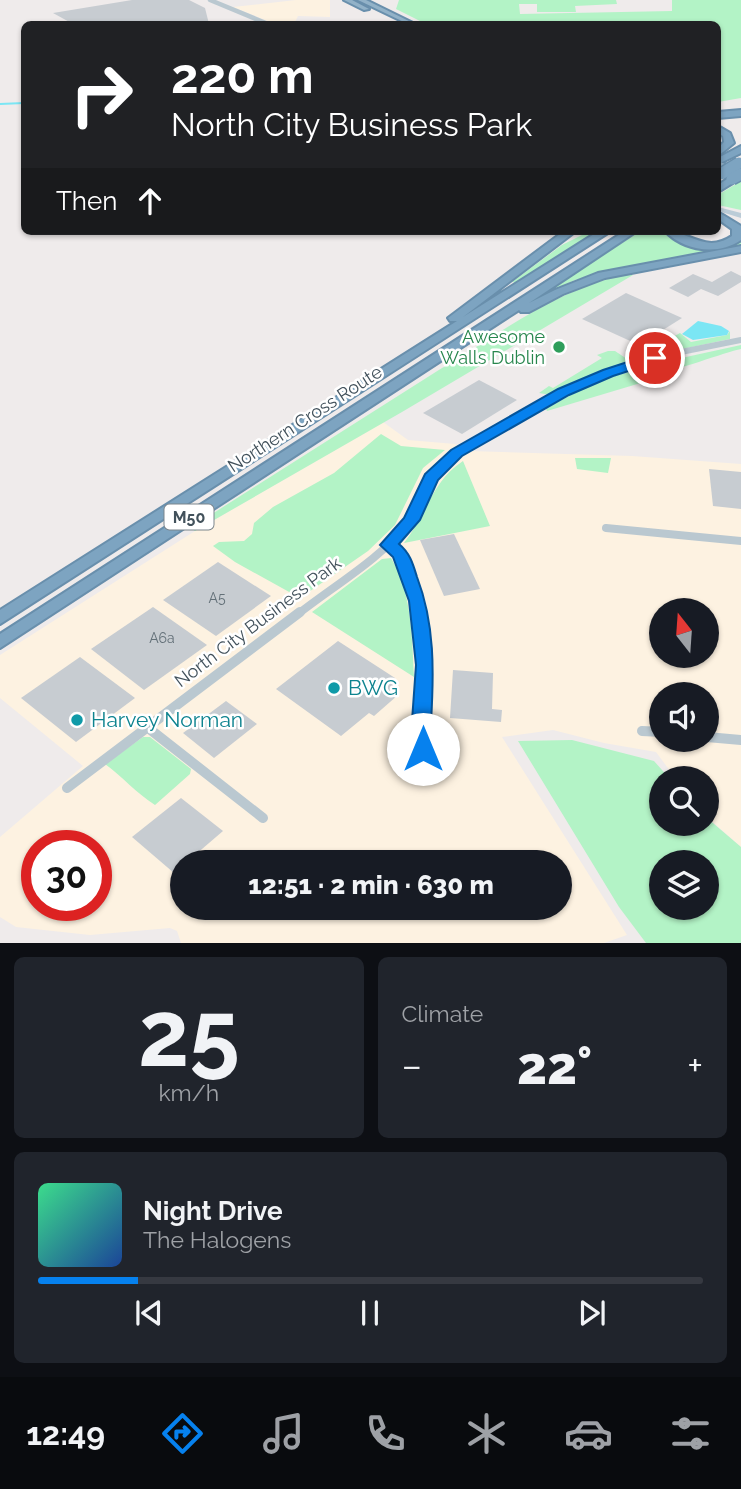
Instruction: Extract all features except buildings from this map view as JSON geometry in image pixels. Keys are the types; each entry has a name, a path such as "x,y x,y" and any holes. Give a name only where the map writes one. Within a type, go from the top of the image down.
{"highway":[{"path":"347,0 392,21"},
{"path":"361,0 406,21"},
{"path":"721,113 741,111"},
{"path":"721,131 727,135 729,143 721,161"},
{"path":"721,164 741,149"},
{"path":"721,166 738,171"},
{"path":"721,186 738,171"},
{"path":"675,235 695,244 716,246 733,241 738,237 737,228 721,217"},
{"path":"383,372 566,235"},
{"path":"536,258 576,235"},
{"name":"Northern Cross Route","path":"383,372 600,235"},
{"name":"Northern Cross Route","path":"0,642 626,235"},
{"path":"379,394 559,292 618,271 741,249"},
{"path":"618,271 741,257"},
{"name":"M50","path":"0,618 383,372"}],"main road":[{"path":"721,210 741,215"}],"street":[{"path":"211,0 261,21"},
{"name":"North City Business Park","path":"67,788 389,545 412,520 431,478 453,456 555,397 608,373 655,358 741,340"},
{"path":"606,528 741,541"},
{"path":"389,545 400,554 418,601 425,665 421,735 423,749"},
{"path":"147,727 263,817"},
{"path":"642,731 649,731"},
{"path":"719,738 741,740"}],"shaded area":[{"path":"296,0 330,0 330,17 298,16 296,21 268,21 233,7"},
{"path":"383,422 408,440 455,444 468,451 632,456 741,464 741,847 719,828 719,766 666,766 656,752 719,752 719,682 649,682 649,751 553,730 502,737 627,935 604,943 181,943 177,931 170,928 90,935 16,927 0,917 0,837 83,766 0,698 0,655 195,531"}],"green space":[{"path":"399,0 616,0 617,4 575,6 576,12 537,12 537,4 519,4 520,14 672,11 672,0 741,0 741,98 721,101 721,21 420,21 396,9"},
{"path":"741,181 741,210 721,206 721,193"},
{"path":"582,235 592,235 516,283 512,282 562,245"},
{"path":"635,235 667,235 679,243 700,249 721,248 741,241 741,245 614,269 575,280 531,300"},
{"path":"628,274 633,275 402,412 195,531 190,528 442,368 477,350 476,347 530,313 587,286"},
{"path":"730,331 730,339 644,357 627,350 646,352 680,333 691,342 727,335"},
{"path":"741,345 741,349 664,372 659,372 654,364"},
{"path":"615,351 630,361 551,395 539,393 549,386 553,388 602,358 597,355"},
{"path":"634,371 641,372 648,378 644,382 547,411 546,409 588,386"},
{"path":"381,434 401,446 445,450 423,468 395,525 368,551 300,598 235,562 213,546 219,542 244,541 252,534 254,523 273,507 334,473"},
{"path":"575,458 611,458 608,473 577,469"},
{"path":"463,461 490,526 404,543 444,478"},
{"path":"391,558 407,600 414,677 312,612 382,559"},
{"path":"143,737 150,737 191,769 190,774 155,805 105,764"},
{"path":"572,740 654,761 658,766 649,766 649,836 719,836 719,828 741,847 741,943 646,943 619,907 518,741"}],"water":[{"path":"698,321 721,326 729,331 727,335 693,340 682,334"}],"waterway":[{"path":"0,104 21,103"}],"place":[{"name":"Awesome Walls Dublin","path":"559,347"},
{"name":"BWG","path":"334,688"},
{"name":"Harvey Norman","path":"77,720"}],"route":[{"path":"423,749 421,735 425,665 418,601 400,554 389,545 412,520 431,478 456,453 564,392 608,373 655,358"}]}
